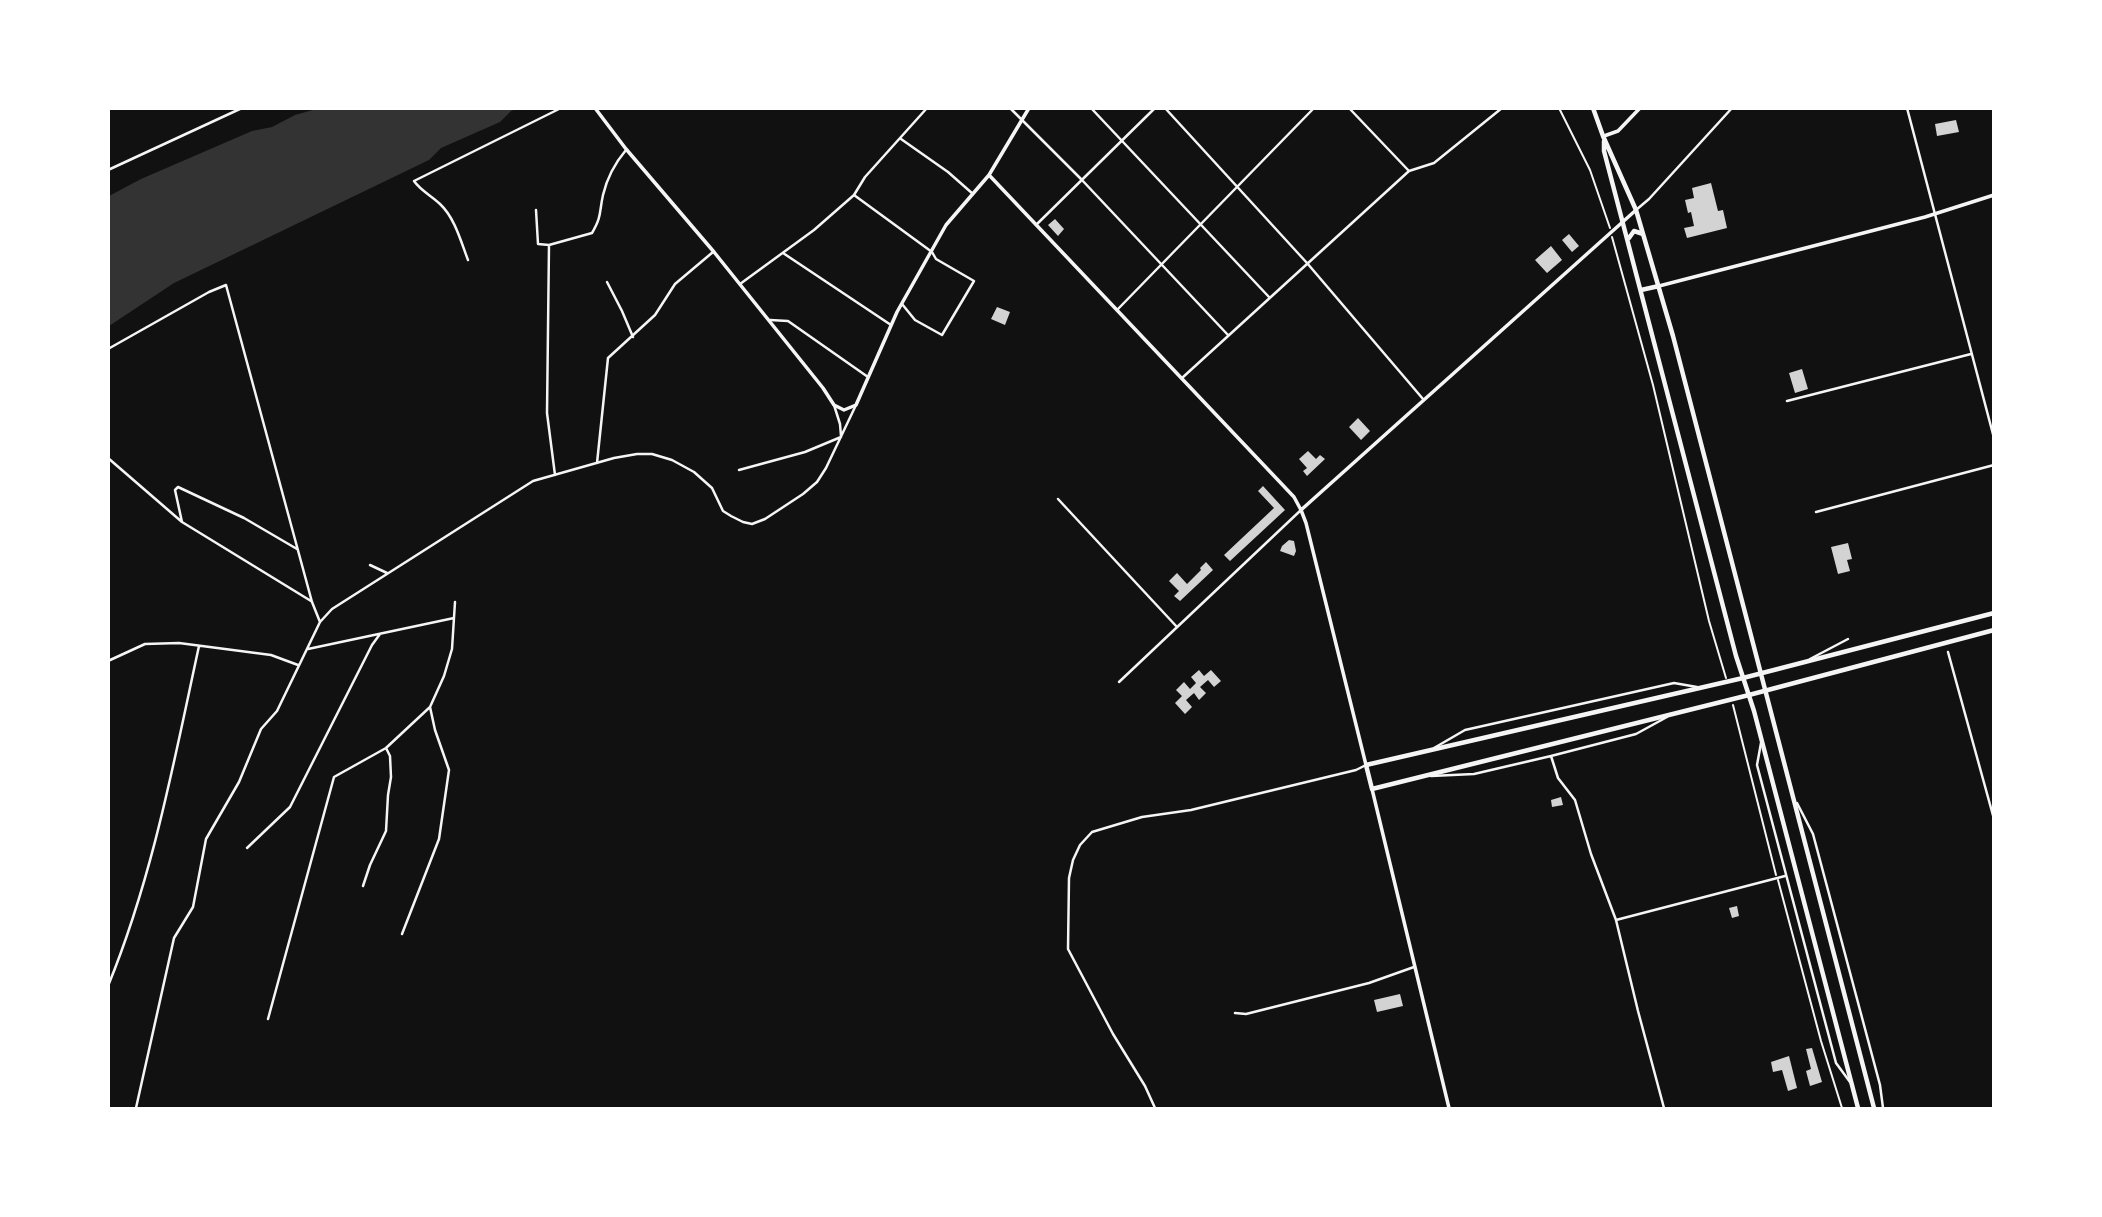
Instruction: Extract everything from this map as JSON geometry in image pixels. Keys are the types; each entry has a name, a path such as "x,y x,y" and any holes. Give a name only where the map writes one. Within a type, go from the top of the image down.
{"main road":[{"path":"1593,108 1636,211 1659,286 1874,1108"},
{"path":"1603,136 1604,151 1858,1108"},
{"path":"1629,241 1630,234 1634,231 1644,234"},
{"path":"1641,290 1659,286"},
{"path":"1993,613 1703,688 1366,765 1372,789 1672,715 1993,630"}],"street":[{"path":"108,170 242,108"},
{"path":"468,260 450,216 414,181 561,108"},
{"path":"595,108 823,388 834,405 841,424 841,437"},
{"path":"740,284 814,230 854,195 865,177 928,108"},
{"path":"1010,108 1228,335"},
{"path":"136,1108 174,938 194,907 206,839 239,782 261,729 277,710 320,622 332,609 533,481 597,463 637,454 652,454 672,460 694,472 712,488 723,511 752,524 803,495 817,482 826,468 891,324 946,225 989,175 1029,108"},
{"path":"1091,108 1269,297"},
{"path":"1035,225 1155,108"},
{"path":"1166,108 1307,263 1423,399"},
{"path":"1117,309 1314,108"},
{"path":"1349,108 1409,171"},
{"path":"1182,378 1409,171 1434,163 1502,108"},
{"path":"1603,136 1618,131 1640,108"},
{"path":"1119,682 1423,399 1612,234 1649,199 1732,108"},
{"path":"1908,108 1993,438"},
{"path":"901,139 948,172 973,194"},
{"path":"537,210 538,244 549,246 592,233 600,219 606,185 615,162 626,149"},
{"path":"989,175 1286,488 1301,510 1366,765 1356,770 1191,810 1142,817 1092,832 1080,845 1069,878 1068,948 1155,1108"},
{"path":"854,195 932,252 936,259 974,281 942,335 915,320 902,304"},
{"path":"1659,286 1935,213 1993,195"},
{"path":"549,246 547,413 555,475"},
{"path":"597,463 608,358 655,315 675,284 714,252"},
{"path":"782,253 891,324"},
{"path":"607,282 633,337"},
{"path":"108,349 226,285 312,602 320,622"},
{"path":"768,320 788,321 868,377"},
{"path":"1787,401 1971,354"},
{"path":"834,405 844,410 856,405"},
{"path":"739,470 805,452 841,437"},
{"path":"108,458 182,522 312,602"},
{"path":"1816,512 1993,465"},
{"path":"182,522 175,490 178,487 244,518 298,550"},
{"path":"1058,499 1177,627"},
{"path":"370,565 387,573"},
{"path":"268,1019 334,777 386,748 430,708 452,649 455,602"},
{"path":"308,649 454,618"},
{"path":"247,848 290,807 380,634"},
{"path":"1806,661 1848,639"},
{"path":"108,661 145,644 179,643 271,655 300,666"},
{"path":"108,986 137,909 160,827 199,646"},
{"path":"1948,652 1993,819"},
{"path":"1427,751 1465,730 1652,687 1674,683 1703,688"},
{"path":"402,934 439,839 449,770 430,708"},
{"path":"1424,776 1474,774 1551,756 1636,734 1672,715"},
{"path":"1762,740 1757,765 1786,876 1836,1063 1853,1086"},
{"path":"363,886 386,831 391,776 390,756 386,748"},
{"path":"1551,756 1558,778 1575,800 1591,854 1616,920 1637,1011 1664,1108"},
{"path":"1372,789 1449,1108"},
{"path":"1793,796 1813,834 1880,1084 1883,1108"},
{"path":"1616,920 1786,876"},
{"path":"1235,1013 1247,1014 1369,983 1414,967"}],"path":[{"path":"1559,108 1590,170 1612,234 1653,385 1709,621 1727,679"},
{"path":"1733,705 1777,879 1842,1108"}],"shaded area":[{"path":"320,108 517,109 500,122 441,148 429,160 174,283 109,326 109,196 141,179 252,131 272,127 295,115"}],"building":[{"path":"1956,120 1959,132 1937,136 1935,124"},
{"path":"1711,183 1718,211 1723,210 1727,228 1687,238 1684,228 1694,226 1685,200 1694,198 1692,188"},
{"path":"1055,219 1064,229 1058,236 1048,225"},
{"path":"1569,234 1579,246 1572,252 1562,240"},
{"path":"1551,246 1562,260 1547,273 1535,260"},
{"path":"997,307 1010,312 1005,325 991,319"},
{"path":"1802,369 1808,389 1795,393 1789,373"},
{"path":"1358,418 1370,431 1361,440 1349,427"},
{"path":"1308,451 1316,459 1320,455 1325,459 1307,476 1303,471 1307,468 1299,459"},
{"path":"1263,486 1285,510 1230,561 1224,555 1274,508 1258,491"},
{"path":"1289,540 1294,541 1294,556 1280,551"},
{"path":"1848,543 1852,559 1847,560 1850,571 1838,574 1831,547"},
{"path":"1206,562 1213,570 1180,601 1174,596 1179,591 1169,581 1177,573 1187,584"},
{"path":"1199,670 1204,676 1211,670 1221,681 1214,687 1208,680 1200,687 1206,693 1199,700 1194,693 1186,700 1192,707 1185,714 1175,703 1182,696 1176,690 1184,682 1190,689 1196,683 1191,677"},
{"path":"1561,797 1563,805 1552,807 1551,800"},
{"path":"1737,906 1739,916 1732,918 1729,908"},
{"path":"1400,994 1403,1006 1377,1012 1374,1000"},
{"path":"1812,1048 1822,1082 1810,1086 1806,1071 1811,1069 1806,1049"},
{"path":"1789,1056 1797,1088 1788,1091 1782,1070 1773,1072 1771,1062"}]}
